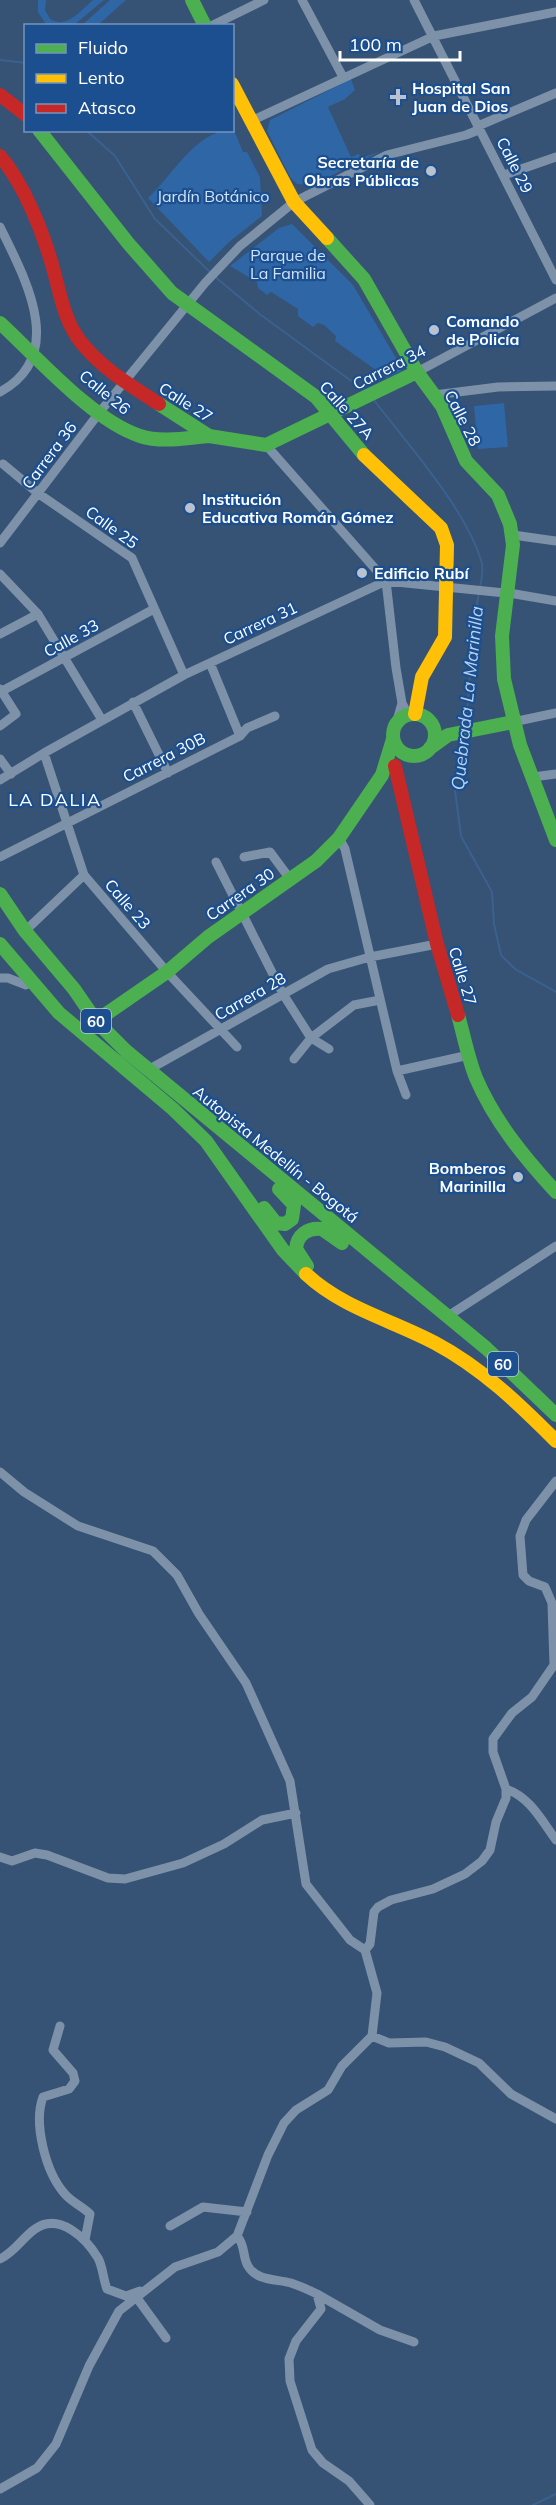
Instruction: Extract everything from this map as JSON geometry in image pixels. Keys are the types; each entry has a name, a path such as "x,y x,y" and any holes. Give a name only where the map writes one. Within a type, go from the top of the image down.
{"main road":[{"path":"192,0 204,24"},
{"name":"Calle 28","path":"234,88 294,202 364,279 417,372 442,406 466,461 498,495 513,535 500,592 502,662 513,722 556,840"},
{"path":"0,96 24,114"},
{"name":"Calle 27A","path":"41,132 162,283 188,306 302,386 332,415 368,460 441,528 447,545 445,637 422,677 408,711"},
{"name":"Calle 27","path":"0,156 16,175 32,212 52,265 65,314 75,333 106,370 209,436 266,445"},
{"name":"Calle 26","path":"0,323 99,413 139,436 153,438 209,436"},
{"name":"Carrera 34","path":"266,445 417,372"},
{"path":"430,748 434,741 432,726 428,720 408,711 396,724 392,743 401,752 416,756 430,748 450,734 513,722"},
{"path":"432,726 450,734"},
{"name":"Carrera 30","path":"96,1021 167,972 241,912 316,861 339,838 382,775 392,743"},
{"name":"Carrera 30","path":"382,775 416,756"},
{"name":"Calle 27","path":"396,766 437,944 476,1077 518,1151 556,1192"},
{"name":"Autopista Medellín - Bogotá","path":"0,894 25,931 74,989 96,1021 148,1070 218,1125 486,1347 556,1414"},
{"name":"Autopista Medellín - Bogotá","path":"1,948 33,986 69,1023 178,1114 213,1150 235,1177 294,1265 330,1294 450,1351 480,1372 556,1441"},
{"path":"213,1150 236,1170 276,1223 285,1224 292,1219 295,1211 292,1202 233,1148 218,1125"},
{"path":"396,1272 376,1265 322,1229 308,1230 297,1243 298,1256 316,1273 392,1313 401,1326"}],"street":[{"path":"215,24 264,0"},
{"path":"302,0 343,77"},
{"name":"Calle 29","path":"414,0 556,280"},
{"path":"251,121 434,36 556,12"},
{"name":"Carrera 36","path":"0,543 99,413 225,260 294,202 387,155 466,135 476,131 478,126 556,93"},
{"path":"504,175 556,157"},
{"path":"0,227 19,267 37,320 34,353 16,381 0,392"},
{"name":"Carrera 34","path":"417,372 556,298"},
{"path":"434,395 498,387 556,386"},
{"path":"266,445 386,581 408,711"},
{"name":"Calle 25","path":"3,464 39,494 132,558 184,675"},
{"path":"513,535 556,541"},
{"path":"0,574 38,614 67,658 102,720"},
{"path":"386,581 500,592 556,601"},
{"name":"Carrera 31","path":"0,780 133,702 184,675 386,581"},
{"name":"Calle 33","path":"1,690 67,658 154,609"},
{"path":"0,634 38,614"},
{"path":"210,663 240,736"},
{"path":"0,726 16,714 1,690"},
{"path":"133,702 168,773"},
{"path":"513,722 556,713"},
{"name":"Carrera 30B","path":"0,857 240,736 247,728 275,716"},
{"name":"Calle 27","path":"392,743 396,766"},
{"name":"Calle 23","path":"44,753 84,875 167,972 237,1047"},
{"path":"0,759 11,774"},
{"path":"532,777 556,774"},
{"path":"339,838 345,849 397,1071 406,1095"},
{"path":"244,857 270,852 290,879"},
{"path":"216,862 283,994 312,1038 329,1049"},
{"path":"25,931 84,875"},
{"name":"Carrera 28","path":"148,1070 328,969 370,957 437,944"},
{"path":"0,978 21,982 52,1013 69,1023"},
{"path":"294,1059 312,1038 354,1005 380,1000"},
{"path":"397,1071 469,1055"},
{"path":"448,1316 556,1246"},
{"path":"0,1472 24,1492 78,1526 153,1551 166,1562 246,1683 290,1781 306,1884 350,1940 365,1950 377,1993 372,2036 342,2066 327,2090 296,2110 284,2122 268,2155 237,2236 218,2252 175,2267 120,2311 89,2366 56,2444 37,2468 0,2489"},
{"path":"365,1950 370,1944 374,1912 378,1907 391,1900 449,1882 465,1874 487,1856 506,1798 506,1789 493,1752 493,1739 512,1713 532,1697 554,1665 555,1646 551,1637 552,1603 544,1587 529,1581 523,1575 520,1536 525,1520 556,1481"},
{"path":"506,1789 518,1793 529,1803 556,1840"},
{"path":"0,1857 12,1861 35,1853 47,1855 108,1878 125,1879 183,1863 224,1844 262,1820 296,1812"},
{"path":"60,2026 53,2050 73,2073 75,2081 69,2089 43,2097 40,2128 54,2178 64,2193 90,2214 85,2240"},
{"path":"372,2036 389,2043 426,2042 445,2047 479,2063 511,2094 556,2119"},
{"path":"170,2226 203,2207 247,2212"},
{"path":"0,2259 9,2254 34,2229 46,2223 57,2223 85,2240 99,2260 108,2289 126,2296 149,2288"},
{"path":"237,2236 243,2242 247,2266 251,2270 268,2280 289,2283 317,2294 380,2330 414,2342"},
{"path":"317,2294 321,2309 296,2341 288,2366 290,2381 312,2450 323,2463 349,2481 370,2505"},
{"path":"136,2298 166,2338"}],"green space":[{"path":"38,0 46,0 45,10 50,19 62,22 73,17 93,0 104,0 75,24 46,24 38,12"},
{"path":"110,0 126,0 99,24 83,24"},
{"path":"351,79 355,90 345,99 328,107 351,157 359,154 361,158 382,151 312,185 297,184 290,177 267,131 270,120"},
{"name":"Jardín Botánico","path":"234,130 243,152 247,152 260,177 262,216 229,242 209,262 148,198 186,155 207,137 219,132"},
{"name":"Parque de La Familia","path":"292,224 353,285 403,370 387,378 335,341 336,336 324,325 318,323 313,327 298,316 298,309 271,292 267,295 258,288 257,282 230,266 279,228"},
{"path":"504,403 508,447 478,449 474,406"}],"waterway":[{"name":"Quebrada La Marinilla","path":"0,60 24,63"},
{"name":"Quebrada La Marinilla","path":"88,132 115,156 155,219 210,272"},
{"name":"Quebrada La Marinilla","path":"214,276 261,315 365,391"},
{"name":"Quebrada La Marinilla","path":"373,399 434,476 462,519 482,563 480,587"},
{"name":"Quebrada La Marinilla","path":"466,727 474,619 479,593"},
{"name":"Quebrada La Marinilla","path":"462,738 454,783 461,836 492,892 494,924 501,955 515,969 556,992"},
{"path":"533,2505 556,2494"}],"traffic: fast":[{"path":"192,0 204,24"},
{"path":"41,132 128,243 172,293 316,397 364,455"},
{"path":"327,238 364,279 417,372 442,406 466,461 498,495 510,524 513,545 502,636 504,679 520,745 556,840"},
{"path":"0,323 66,387 122,428 140,436 157,439 209,436"},
{"path":"159,404 209,436 266,445 417,372"},
{"path":"414,714 429,720 435,735 429,750 414,756 399,750 393,735 399,720 414,714"},
{"path":"430,748 448,735 513,722"},
{"path":"96,1021 167,972 208,937 316,861 339,838 382,775 393,739"},
{"path":"0,894 25,931 74,989 96,1021 126,1051 486,1348 556,1415"},
{"path":"0,944 59,1013 173,1109 206,1141 283,1250 306,1274"},
{"path":"458,1015 473,1070 492,1109 522,1152 556,1192"},
{"path":"264,1208 276,1223 285,1224 292,1219 294,1205 279,1189"},
{"path":"307,1266 296,1249 304,1233 312,1229 322,1229 342,1243"}],"traffic: slow":[{"path":"234,88 294,202 327,238"},
{"path":"364,455 441,528 447,545 445,637 422,677 415,714"},
{"path":"306,1274 320,1286 351,1305 419,1335 469,1364 514,1400 556,1441"}],"traffic: jam":[{"path":"0,95 24,113"},
{"path":"0,156 25,194 38,224 63,306 80,341 107,368 159,404"},
{"path":"395,766 437,944 458,1015"}],"place":[{"name":"Hospital San Juan de Dios","path":"398,97"},
{"name":"Secretaría de Obras Públicas","path":"431,171"},
{"name":"Comando de Policía","path":"434,330"},
{"name":"Institución Educativa Román Gómez","path":"190,508"},
{"name":"Edificio Rubí","path":"362,573"},
{"name":"Bomberos Marinilla","path":"518,1177"}],"district":[{"name":"LA DALIA","path":"55,799"}]}
